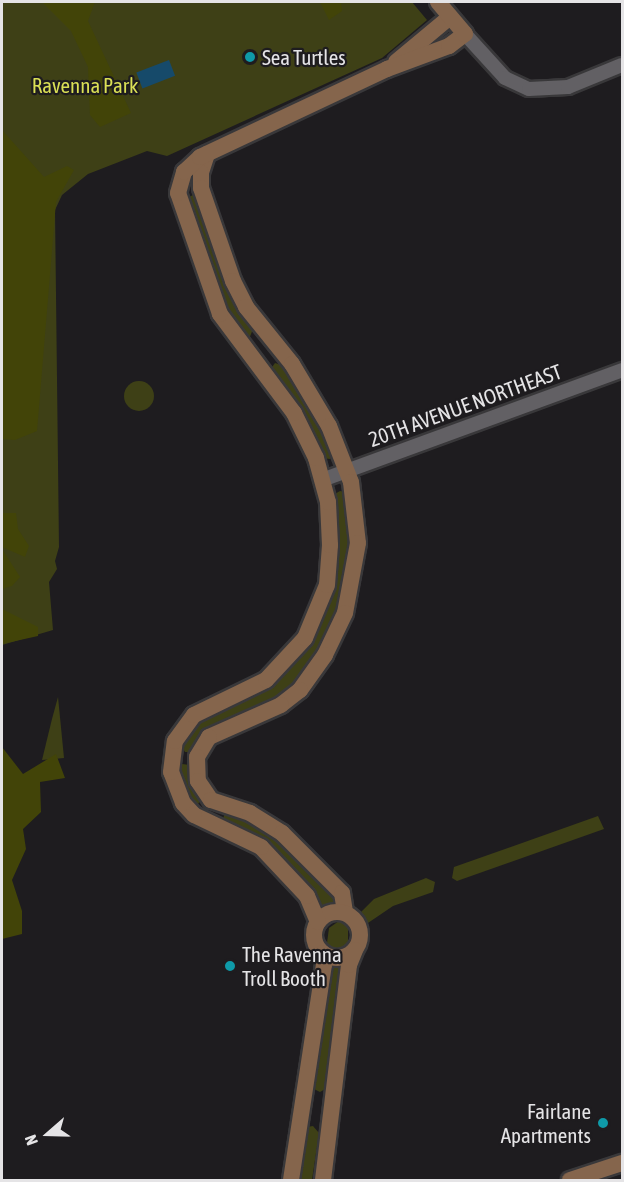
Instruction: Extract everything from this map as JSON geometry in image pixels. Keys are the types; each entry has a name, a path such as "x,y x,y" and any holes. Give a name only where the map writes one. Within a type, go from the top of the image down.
{"main road":[{"path":"291,1180 324,965 323,953 315,942 318,922 307,896 261,847 194,815 179,796 171,772 175,741 194,715 266,680 294,654 315,621 329,566 328,502 322,480 294,413 228,328 213,300 178,193 187,169 207,154 387,69 449,46 465,34 438,2"},
{"path":"387,69 450,17"},
{"path":"207,154 201,188 239,294 305,384 348,471 357,519 356,566 336,635 315,670 290,698 263,715 208,737 201,746 196,769 198,781 211,800 268,822 349,895 345,914"},
{"path":"318,922 333,912 345,914 360,929 349,965 322,1180"},
{"path":"323,953 338,958 355,950"},
{"path":"570,1180 622,1162"}],"street":[{"path":"465,34 499,73 529,89 568,87 622,65"},
{"name":"20TH AVENUE NORTHEAST","path":"322,480 622,370"}],"green space":[{"name":"Ravenna Park","path":"2,2 412,2 427,20 382,58 167,156 147,151 88,174 62,195 55,210 59,547 55,561 57,569 49,582 53,630 2,645"},
{"path":"193,195 253,329 249,339 233,327 187,198"},
{"path":"275,363 281,365 316,413 334,455 330,459 322,458 270,370"},
{"path":"139,381 150,385 154,396 150,407 139,411 128,407 124,396 128,385"},
{"path":"340,491 345,492 352,523 343,603 311,667 285,694 192,752 185,752 181,745 193,724 276,680 309,644 320,622 333,495"},
{"path":"58,697 64,758 42,760 52,719"},
{"path":"182,764 190,765 202,799 198,804 194,804 184,791 179,768"},
{"path":"229,813 270,830 333,893 336,907 324,915 223,822 224,815"},
{"path":"598,816 604,829 457,881 452,878 454,867"},
{"path":"426,878 435,882 433,892 393,906 365,925 361,912 374,899"},
{"path":"339,921 348,926 348,941 344,951 336,953 327,943 329,928"},
{"path":"329,964 344,967 327,1088 320,1092 312,1088"},
{"path":"313,1126 319,1133 312,1180 297,1180 307,1127"}],"shaded area":[{"path":"42,2 95,2 88,21 131,113 100,127 90,115 88,67 71,31"},
{"path":"320,2 341,2 342,11 329,20"},
{"path":"2,130 44,177 67,166 74,170 56,202 37,431 15,440 2,439"},
{"path":"2,513 16,513 18,529 29,546 25,557 2,547"},
{"path":"2,549 20,577 12,586 2,589"},
{"path":"2,609 38,627 38,636 2,644"},
{"path":"2,747 23,774 56,754 65,778 40,782 41,812 23,829 26,849 12,880 22,911 22,934 2,939"}],"water":[{"path":"169,60 175,76 142,88 136,73"}],"place":[{"name":"Sea Turtles","path":"250,57"},
{"name":"The Ravenna Troll Booth","path":"230,966"},
{"name":"Fairlane Apartments","path":"603,1123"}]}
